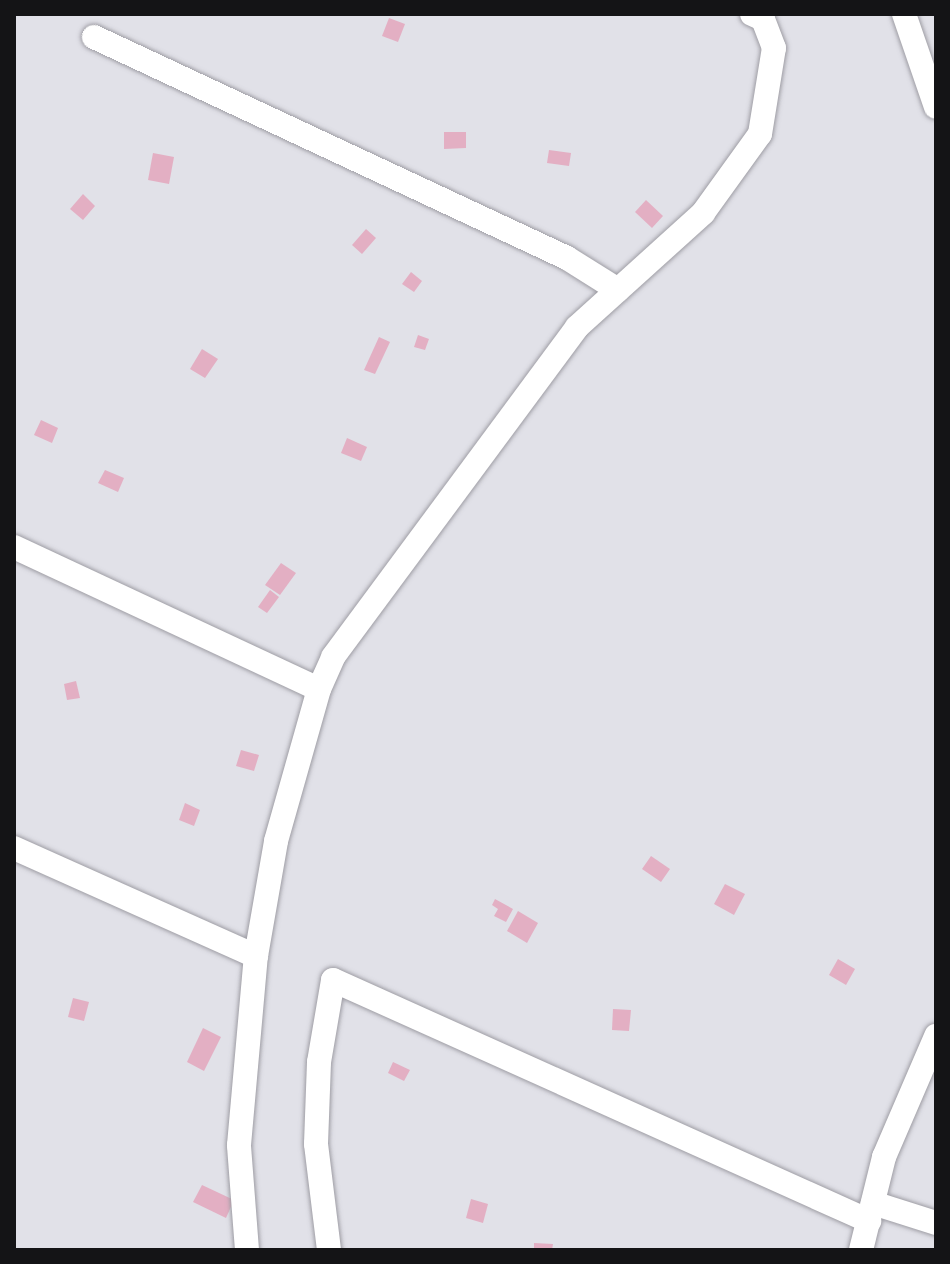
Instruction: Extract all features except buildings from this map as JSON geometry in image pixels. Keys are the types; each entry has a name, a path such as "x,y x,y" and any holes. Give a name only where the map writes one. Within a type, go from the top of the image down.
{"street":[{"path":"904,14 936,107"},
{"path":"247,1250 239,1145 256,956 276,841 319,689 333,657 577,327 703,213 760,134 774,48 761,16"},
{"path":"94,37 567,258 618,290"},
{"path":"14,547 319,689"},
{"path":"14,848 256,956"},
{"path":"329,1250 316,1144 319,1062 333,980 871,1212 936,1223"},
{"path":"861,1250 884,1157 936,1036"}]}
